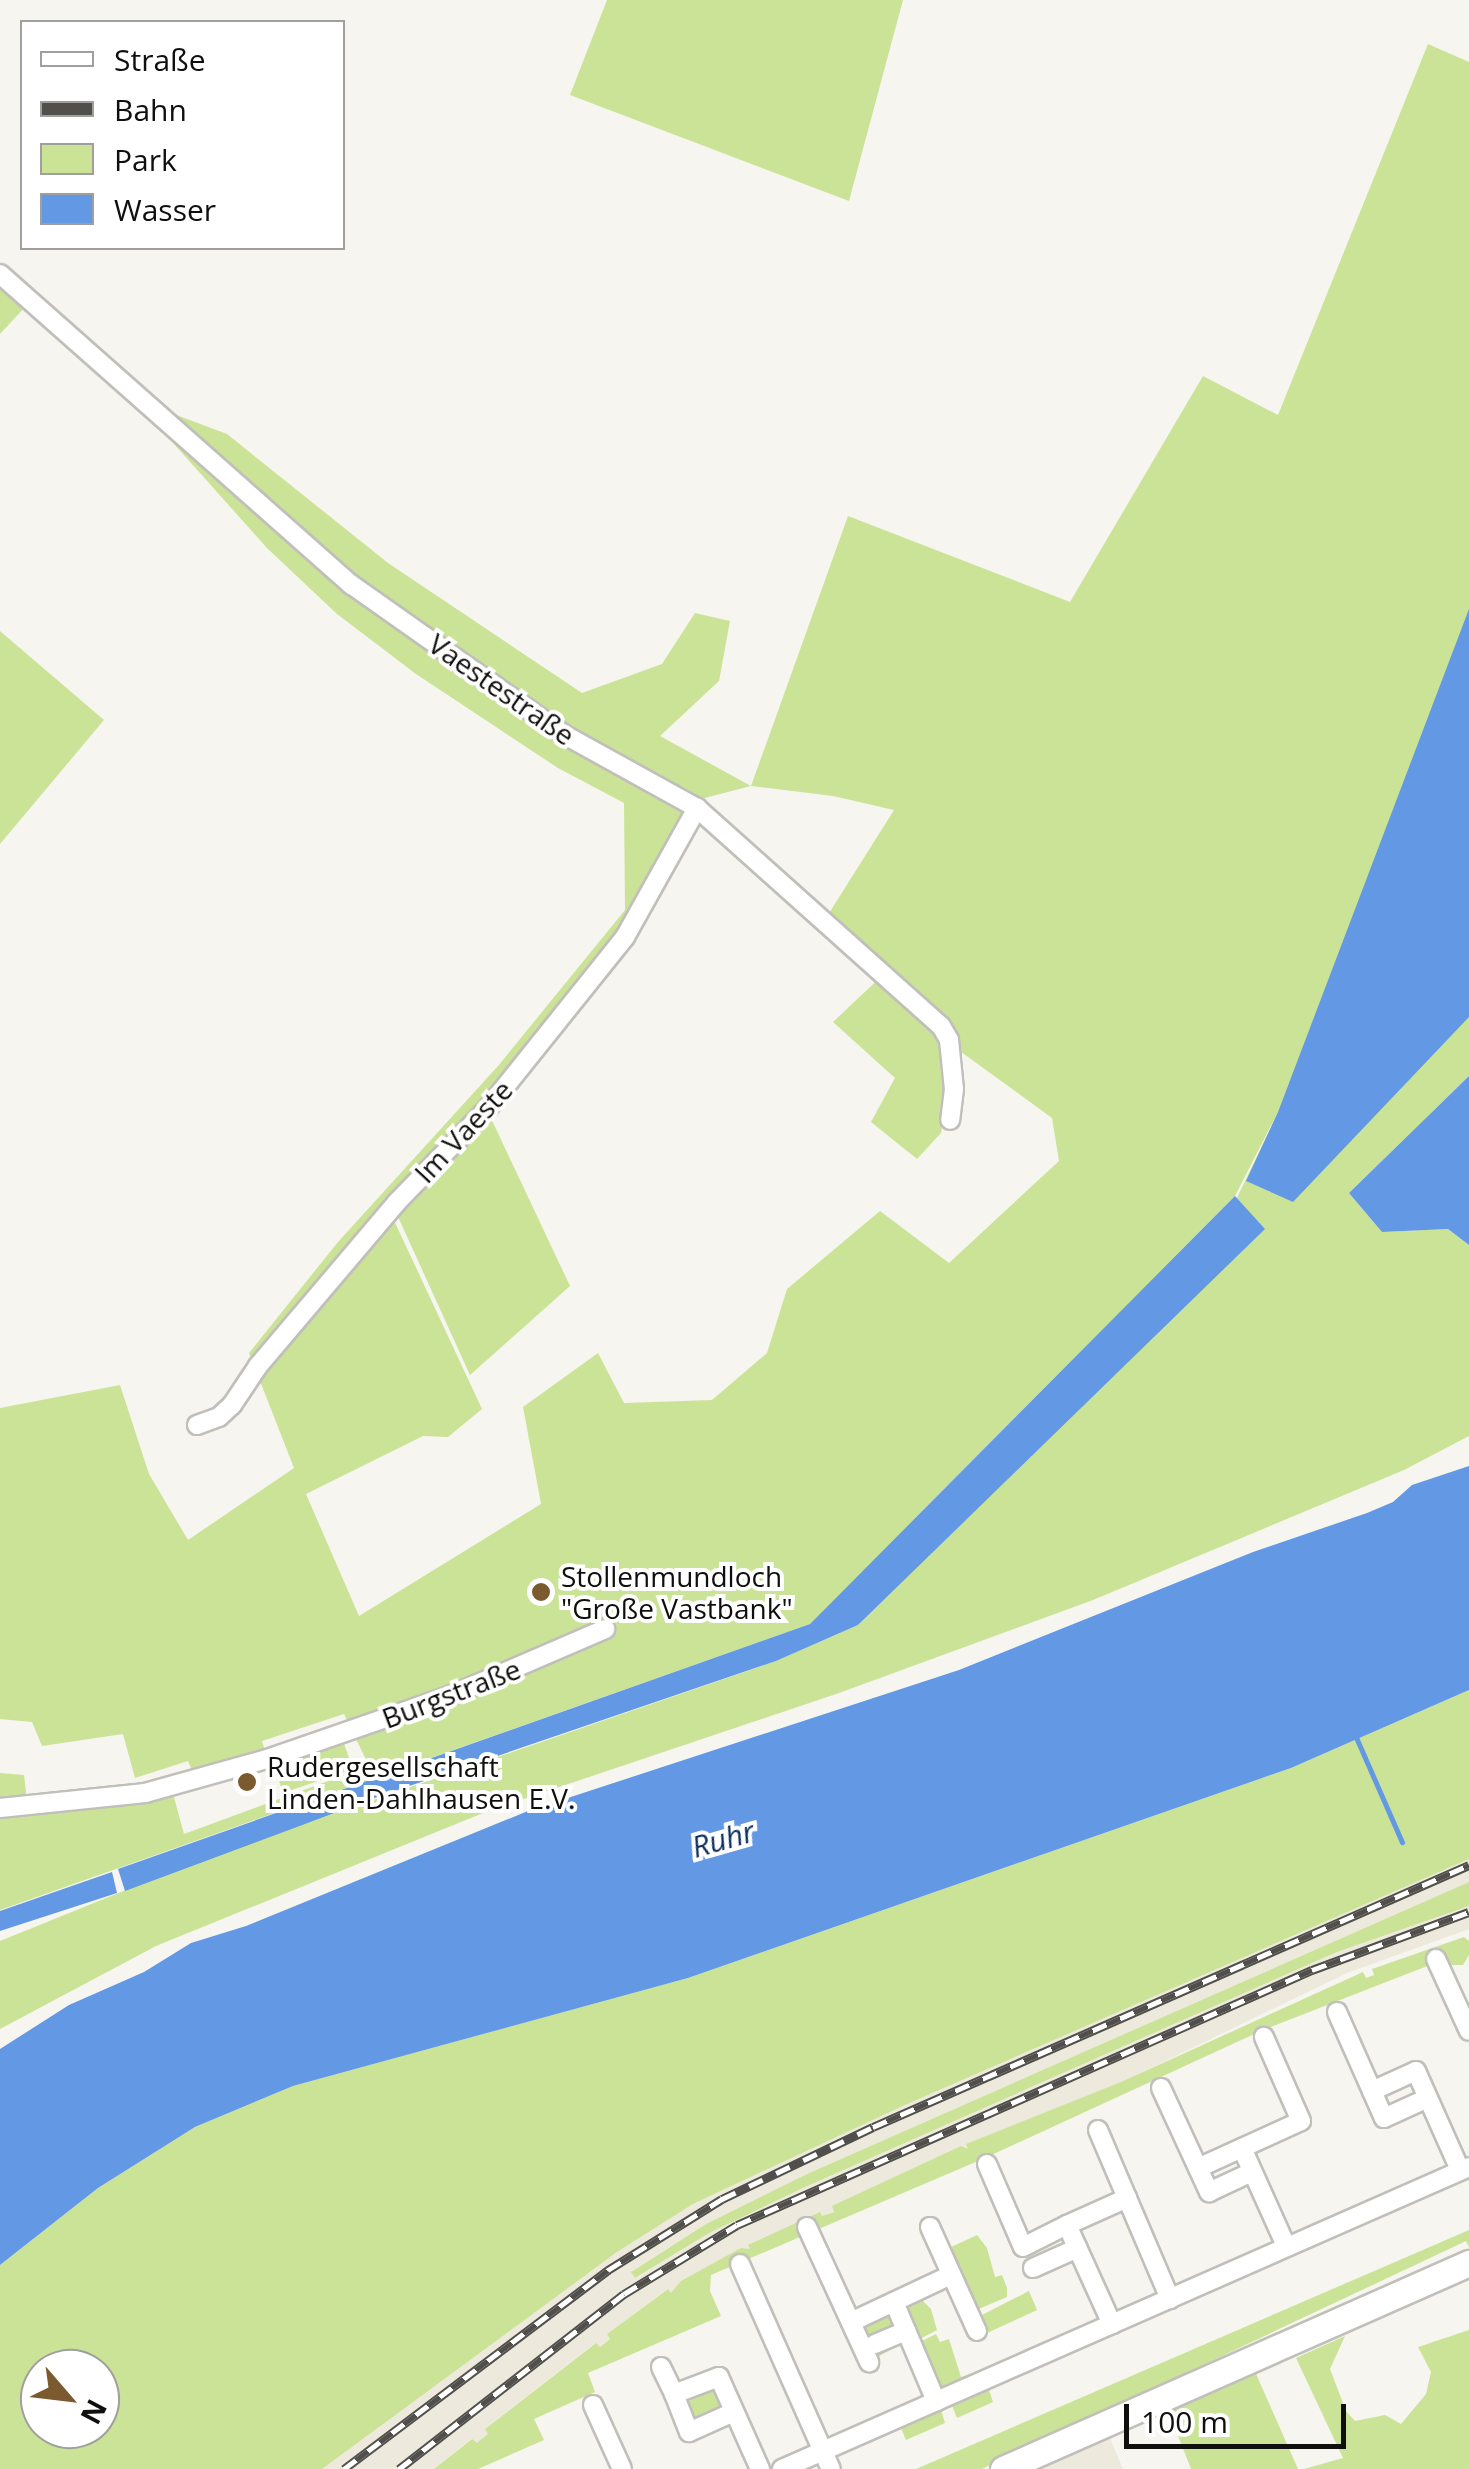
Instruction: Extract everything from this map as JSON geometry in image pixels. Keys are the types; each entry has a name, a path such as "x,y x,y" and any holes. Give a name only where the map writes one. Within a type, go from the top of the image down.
{"street":[{"name":"Vaestestraße","path":"0,274 352,585 563,734 697,808 941,1026 949,1040 954,1089 950,1120"},
{"name":"Im Vaeste","path":"197,1425 219,1417 232,1405 258,1366 396,1202 488,1108 560,1020 625,937 697,808"},
{"name":"Burgstraße","path":"0,1808 144,1793 267,1759 452,1696 605,1629"},
{"path":"1436,1959 1469,2032"},
{"path":"1337,2012 1384,2118 1428,2098"},
{"path":"1198,2168 1300,2121 1264,2037"},
{"path":"782,2469 1465,2169 1416,2071 1372,2091"},
{"path":"1161,2088 1209,2192 1252,2172"},
{"path":"1098,2130 1170,2299"},
{"path":"1242,2148 1286,2246"},
{"path":"987,2164 1037,2276 1078,2248"},
{"path":"1023,2247 1126,2198"},
{"path":"1067,2225 1112,2324"},
{"path":"808,2227 850,2322 872,2353 906,2330"},
{"path":"930,2227 978,2331"},
{"path":"740,2264 831,2469"},
{"path":"1003,2469 1469,2264"},
{"path":"850,2322 951,2275"},
{"path":"894,2302 936,2401"},
{"path":"660,2367 690,2432 734,2412"},
{"path":"674,2394 719,2377 760,2469"},
{"path":"593,2405 622,2469"}],"shaded area":[{"path":"1469,1859 1469,1882 807,2174 706,2224 632,2271 636,2278 711,2232 803,2188 1337,1952 1469,1906 1469,1929 1347,1973 1122,2082 967,2144 969,2149 833,2206 834,2211 822,2217 820,2213 671,2293 667,2289 607,2334 610,2339 599,2347 595,2343 486,2428 489,2434 476,2444 471,2439 434,2469 322,2469 617,2252 693,2204 905,2105"},
{"path":"1107,2431 1123,2469 1025,2469"}],"green space":[{"path":"607,0 903,0 849,201 570,95"},
{"path":"1428,44 1469,62 1469,1076 1349,1193 1382,1232 1448,1229 1469,1245 1469,1436 1404,1470 1093,1600 839,1693 488,1811 156,1946 0,2029 0,1941 205,1858 776,1661 858,1625 1004,1482 1234,1204 1281,1106 1235,1196 810,1624 0,1910 0,1773 24,1775 27,1801 172,1790 184,1834 369,1766 344,1714 262,1741 265,1751 193,1773 188,1761 135,1778 123,1734 42,1746 32,1722 0,1719 0,1408 120,1385 149,1474 188,1540 294,1468 249,1353 338,1242 498,1066 625,910 624,803 558,768 416,674 337,614 267,548 166,435 171,413 227,434 388,563 582,693 662,664 695,613 730,621 719,681 660,736 751,786 848,516 1070,602 1203,376 1278,415","holes":["751,786 833,796 894,810 826,918 887,971 833,1022 895,1078 871,1122 917,1159 941,1133 950,1086 938,1042 946,1041 1052,1118 1059,1161 949,1263 880,1211 787,1289 767,1353 712,1400 624,1403 598,1353 523,1407 541,1504 359,1616 306,1494 423,1436 448,1437 482,1409 391,1214 638,914 697,800"]},
{"path":"0,282 26,306 0,334"},
{"path":"0,631 104,720 0,844"},
{"path":"488,1112 570,1286 470,1375 394,1208"},
{"path":"1469,1690 1469,1859 905,2105 693,2204 617,2252 322,2469 0,2469 0,2265 98,2188 195,2127 293,2086 688,1978 1291,1768"},
{"path":"342,1738 353,1769 283,1793 273,1762"},
{"path":"1469,1882 1469,1906 1337,1952 803,2188 711,2232 635,2278 631,2272 706,2224 807,2174"},
{"path":"1464,1937 1469,1941 1469,1955 1463,1965 1430,1965 1263,2030 985,2158 711,2275 710,2291 721,2316 588,2373 595,2392 534,2419 544,2440 478,2469 434,2469 472,2439 477,2443 488,2434 485,2429 596,2343 600,2347 610,2339 607,2334 668,2289 671,2293 681,2281 741,2248 750,2249 748,2245 820,2212 822,2216 834,2212 832,2206 961,2146 968,2149 966,2144 1121,2082 1363,1972 1366,1978 1374,1975 1372,1969"},
{"path":"1469,2230 1469,2247 1466,2241 982,2469 916,2469"},
{"path":"977,2235 987,2248 995,2277 1002,2275 1007,2297 974,2311 949,2248"},
{"path":"1029,2291 1037,2310 985,2334 978,2317"},
{"path":"917,2295 931,2309 937,2330 916,2341 912,2337 869,2362 859,2328"},
{"path":"1469,2330 1469,2469 1304,2469 1343,2458 1296,2358 1345,2336 1330,2369 1346,2411 1355,2421 1385,2415 1401,2424 1426,2394 1431,2372 1418,2347"},
{"path":"936,2334 940,2342 949,2339 961,2377 970,2374 972,2380 942,2394 920,2342"},
{"path":"1253,2367 1298,2469 1191,2469 1166,2405"},
{"path":"988,2387 993,2402 957,2418 951,2403"},
{"path":"717,2388 728,2410 691,2426 683,2404"},
{"path":"940,2407 945,2423 906,2440 900,2426"}],"water":[{"path":"1469,609 1469,1017 1293,1202 1246,1181 1278,1112"},
{"path":"1469,1076 1469,1245 1448,1229 1382,1232 1349,1193"},
{"path":"1235,1196 1265,1229 858,1625 776,1661 380,1796 125,1891 118,1869 810,1624"},
{"name":"Ruhr","path":"1469,1466 1469,1690 1291,1768 688,1978 293,2086 195,2127 98,2188 0,2265 0,2049 69,2005 144,1972 191,1943 246,1926 528,1811 959,1670 1253,1552 1367,1513 1393,1502 1412,1485"},
{"path":"112,1872 117,1893 0,1931 0,1911"}],"waterway":[{"path":"1355,1735 1402,1842"}],"railway":[{"path":"344,2469 608,2270 722,2199 873,2127 1469,1865"},
{"path":"399,2469 624,2294 737,2225 1312,1970 1469,1912"}],"place":[{"name":"Stollenmundloch \"Große Vastbank\"","path":"541,1592"},
{"name":"Rudergesellschaft Linden-Dahlhausen E.V.","path":"247,1782"}]}
